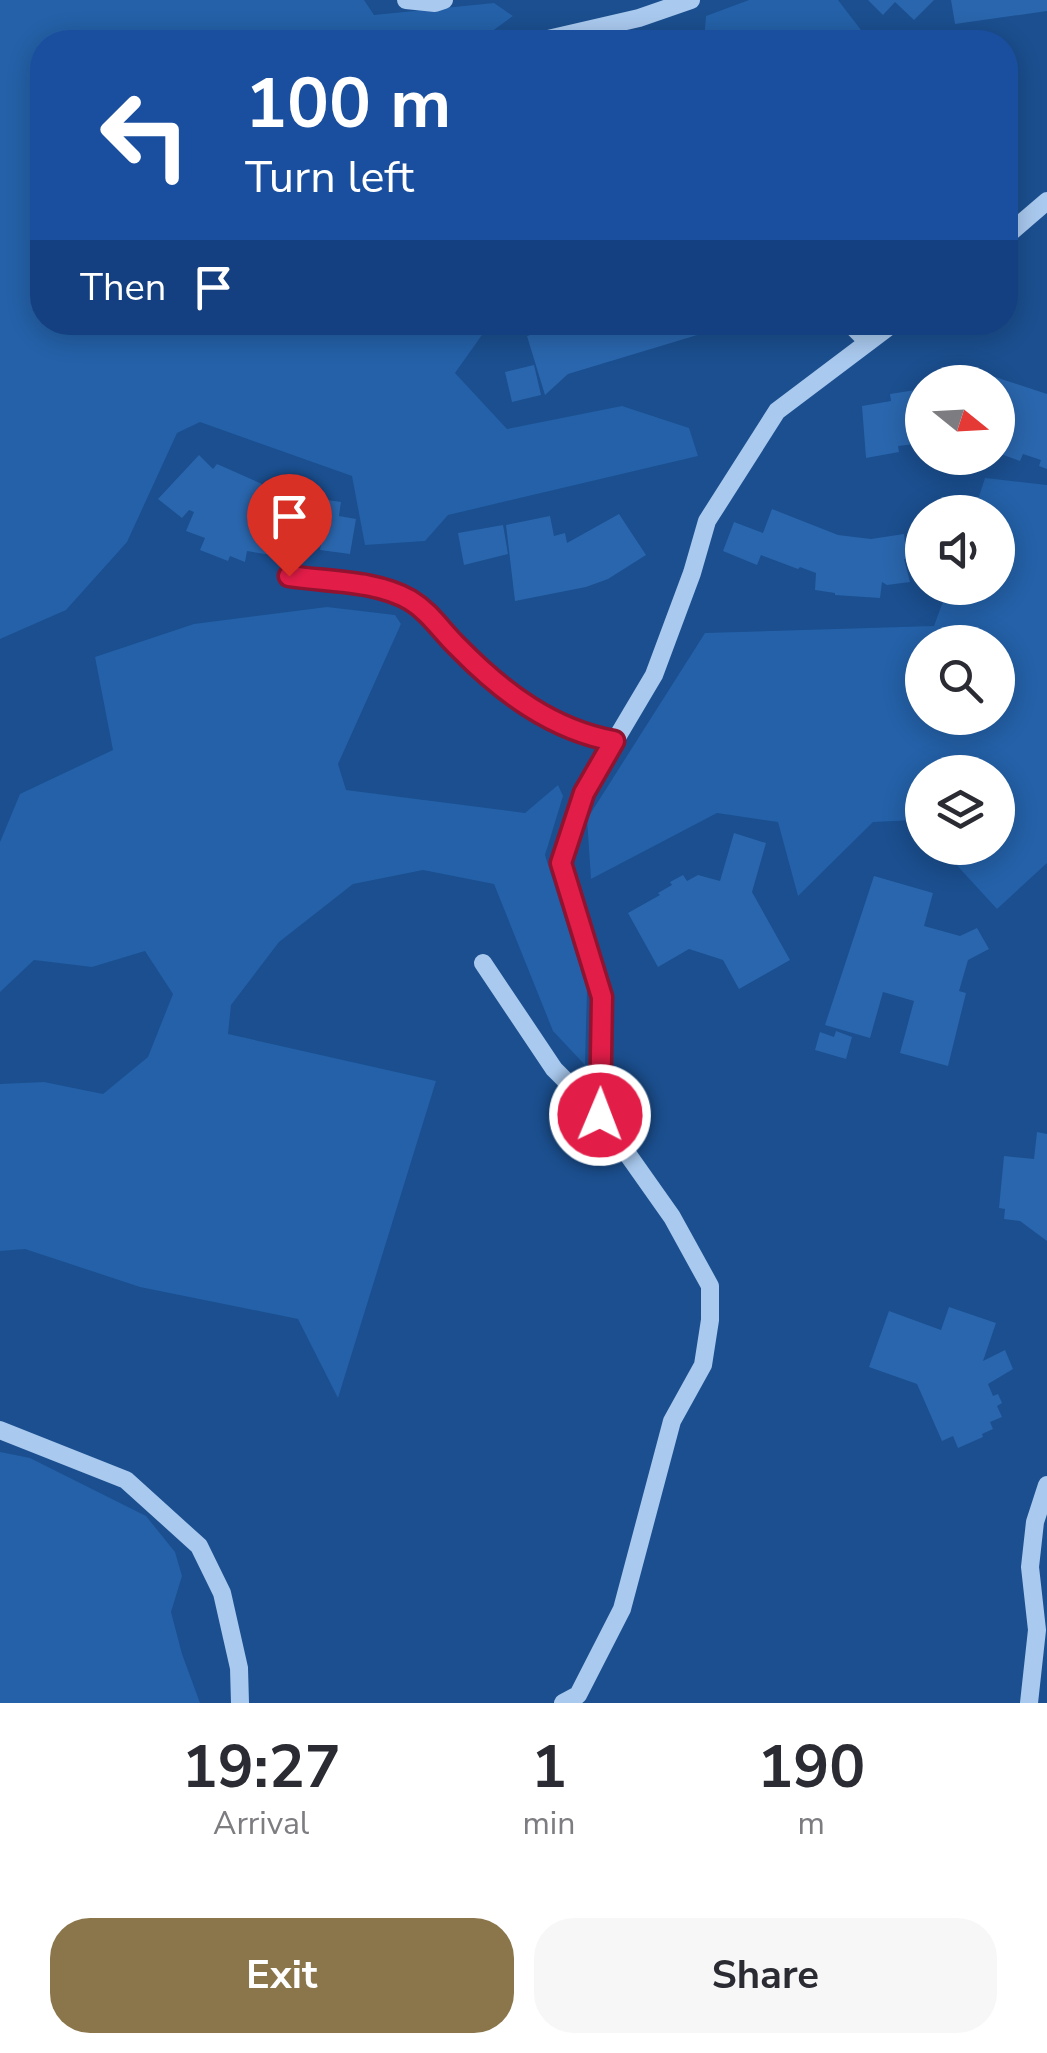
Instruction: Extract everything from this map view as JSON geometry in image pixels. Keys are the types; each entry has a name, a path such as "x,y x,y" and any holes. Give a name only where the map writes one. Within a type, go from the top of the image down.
{"street":[{"path":"406,0 444,0"},
{"path":"587,30 691,0"},
{"path":"1018,225 1047,200"},
{"path":"861,335 868,342"},
{"path":"600,1115 602,997 561,863 584,793 654,675 707,521 776,410 877,335"},
{"path":"289,576 382,588 409,600 430,615 478,667 536,714 582,735 614,741"},
{"path":"484,963 554,1069 600,1115 672,1217 710,1286 710,1320 703,1364 672,1421 622,1609 578,1694 563,1703"},
{"path":"0,1430 126,1480 199,1546 222,1593 239,1668 240,1703"},
{"path":"1029,1703 1037,1630 1030,1566 1036,1522 1047,1485"}],"shaded area":[{"path":"0,0 364,0 374,15 494,3 513,16 494,30 30,30 30,335 482,335 455,373 507,429 622,406 689,428 698,456 448,515 425,541 365,545 352,476 200,422 177,433 127,542 66,610 0,639"},
{"path":"749,0 838,0 861,30 705,30 706,16"},
{"path":"985,478 1047,485 1047,863 997,909 957,865 1015,865 1015,755 905,755 905,820 873,822 798,896 778,822 717,813 591,879 587,819 705,633 905,627 905,735 1015,735 1015,625 934,625 942,605 1015,605 1015,495 980,495"},
{"path":"327,607 395,615 401,624 338,764 346,790 525,813 558,785 563,796 545,855 587,990 585,1065 553,1031 494,884 423,870 353,884 279,942 231,1005 228,1034 436,1081 338,1398 298,1319 140,1287 25,1249 0,1251 0,1084 44,1082 103,1094 148,1057 173,994 145,951 92,967 34,960 0,992 0,842 20,794 113,750 95,657 194,624"},
{"path":"0,1452 30,1458 146,1516 175,1552 182,1576 171,1612 200,1703 0,1703"}],"building":[{"path":"868,0 934,0 914,20 895,2 883,15"},
{"path":"951,0 1047,0 1047,11 955,24"},
{"path":"697,335 568,374 545,395 527,336"},
{"path":"534,365 541,395 512,402 505,372"},
{"path":"1015,383 1047,394 1047,469 1039,466 1041,460 1023,454 1020,461 1015,459"},
{"path":"905,392 905,445 898,446 899,452 866,458 862,406 891,401 890,394"},
{"path":"199,455 213,469 217,464 262,484 259,490 341,502 339,516 356,519 350,554 320,550 322,540 308,538 309,530 289,527 284,557 247,551 245,562 230,556 228,561 200,550 205,538 186,531 194,512 189,510 182,518 158,499"},
{"path":"772,509 838,535 871,539 904,534 905,583 882,582 880,598 835,595 815,590 816,573 761,555 757,565 723,551 734,522 763,533"},
{"path":"619,514 646,555 608,579 586,587 515,601 506,525 550,516 554,536 565,533 567,543"},
{"path":"503,525 508,554 464,565 458,533"},
{"path":"734,833 766,843 752,892 790,960 739,989 723,960 689,949 658,967 628,913 660,895 672,885 670,882 683,875 687,881 698,875 720,881"},
{"path":"874,876 933,893 924,926 960,936 977,928 989,949 968,960 959,991 966,993 948,1066 900,1053 914,1001 883,992 870,1038 825,1025"},
{"path":"836,1031 852,1037 846,1059 815,1050 820,1032 834,1037"},
{"path":"1037,1132 1047,1134 1047,1241 1020,1221 1004,1219 1005,1209 999,1208 1004,1156 1034,1159"},
{"path":"949,1307 996,1323 983,1361 1005,1350 1013,1369 988,1384 993,1396 998,1394 1002,1403 997,1406 1002,1417 990,1422 993,1429 983,1437 958,1448 953,1436 942,1441 917,1384 869,1367 889,1311 941,1330"}],"route":[{"path":"289,576 382,588 409,600 430,615 478,667 536,714 582,735 614,741 584,793 561,863 602,997 600,1115"}]}
